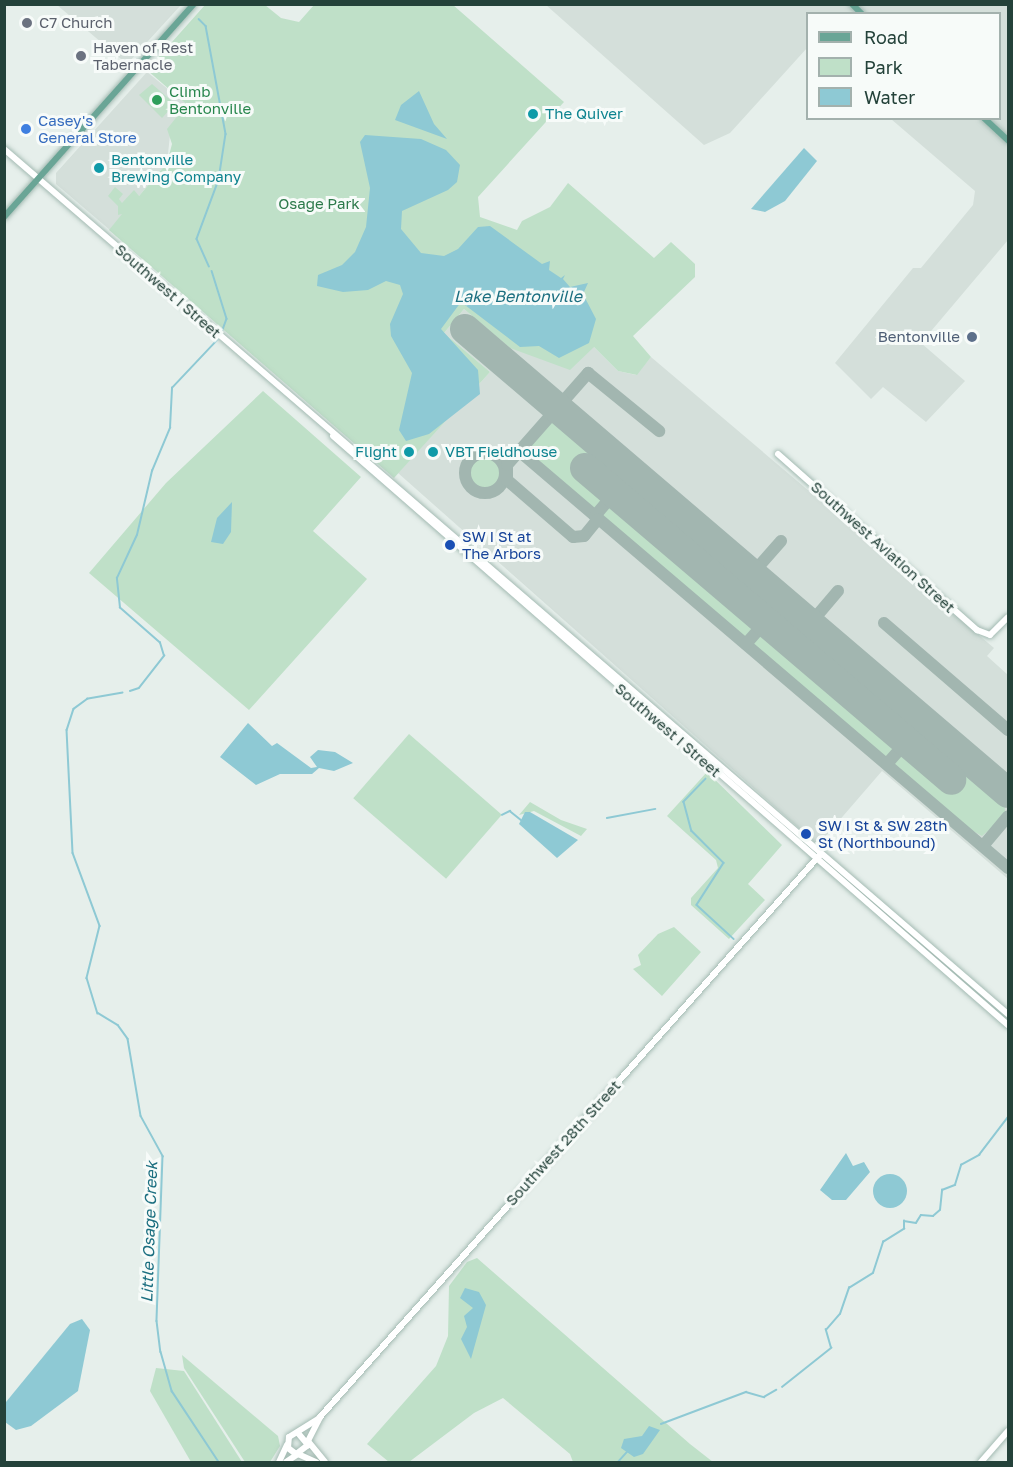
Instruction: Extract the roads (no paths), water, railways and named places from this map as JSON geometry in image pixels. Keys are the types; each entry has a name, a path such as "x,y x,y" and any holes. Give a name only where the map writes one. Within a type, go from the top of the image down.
{"main road":[{"path":"4,217 194,4"},
{"path":"986,120 1008,140"},
{"name":"Southwest I Street","path":"4,149 331,433 341,448 819,856 1008,1014"},
{"name":"Southwest Aviation Street","path":"778,454 977,630 990,635 1008,617"},
{"name":"Southwest I Street","path":"819,856 1008,1025"},
{"name":"Southwest 28th Street","path":"298,1454 305,1451 320,1418 819,856"},
{"name":"Southwest 28th Street","path":"287,1444 298,1433 320,1418"},
{"path":"981,1462 1008,1431"},
{"path":"298,1433 308,1441 325,1462"},
{"path":"279,1462 287,1444 298,1454 316,1462"},
{"path":"286,1462 298,1454"}],"water":[{"path":"419,91 434,124 447,139 395,120 401,105"},
{"name":"Lake Bentonville","path":"365,135 421,139 446,150 460,165 457,182 448,190 402,211 401,229 421,253 444,256 458,249 478,227 490,226 542,264 550,261 549,270 561,278 565,275 563,279 570,287 588,283 583,294 596,319 589,343 559,358 539,346 520,347 461,302 441,329 478,370 480,394 429,434 406,441 399,430 412,373 391,336 390,324 403,294 400,285 386,281 368,290 343,292 317,286 318,275 342,265 355,252 366,227 370,188 360,142"},
{"path":"804,148 817,161 785,201 765,212 751,209"},
{"path":"232,502 231,532 223,544 211,542 217,518"},
{"path":"248,723 272,746 277,743 311,768 317,767 310,757 318,750 335,752 353,763 334,771 319,768 312,774 280,774 256,785 220,757"},
{"path":"525,812 530,812 578,840 557,858 519,824"},
{"path":"846,1153 853,1166 864,1162 870,1172 846,1200 832,1200 820,1190"},
{"path":"890,1174 902,1179 907,1191 902,1203 890,1208 878,1203 873,1191 878,1179"},
{"path":"465,1288 479,1292 486,1305 471,1359 461,1339 467,1327 464,1316 473,1308 460,1298"},
{"path":"82,1319 90,1330 78,1391 31,1426 16,1430 5,1422 6,1402 70,1324"},
{"path":"649,1426 660,1430 643,1454 634,1457 621,1448 624,1439 642,1436"}],"waterway":[{"name":"Little Osage Creek","path":"199,19 206,26 226,134 219,180 197,239 209,266"},
{"name":"Little Osage Creek","path":"212,271 227,319 222,333"},
{"name":"Little Osage Creek","path":"130,691 139,688 164,656 160,643 120,608 117,578 137,535 152,471 170,428 172,388 220,337"},
{"name":"Little Osage Creek","path":"123,693 88,699 74,709 67,730 73,853 100,926 87,978 98,1013 118,1025 128,1039 141,1116 163,1156 157,1321 161,1352 172,1391 219,1462"},
{"path":"706,779 684,802 692,831 724,863 697,905 734,939"},
{"path":"607,818 655,809"},
{"path":"502,815 510,811 521,820"},
{"path":"782,1387 831,1348 826,1330 840,1314 849,1288 873,1273 883,1242 904,1229 904,1221 916,1223 921,1215 933,1216 940,1210 942,1190 955,1185 961,1165 979,1155 1008,1117"},
{"path":"661,1424 746,1392 764,1397 776,1390"},
{"path":"618,1462 627,1452"}],"place":[{"name":"C7 Church","path":"27,23"},
{"name":"Haven of Rest Tabernacle","path":"81,56"},
{"name":"Climb Bentonville","path":"157,100"},
{"name":"The Quiver","path":"533,114"},
{"name":"Casey's General Store","path":"26,129"},
{"name":"Bentonville Brewing Company","path":"99,168"},
{"name":"Bentonville","path":"972,337"},
{"name":"Flight","path":"409,452"},
{"name":"VBT Fieldhouse","path":"433,452"},
{"name":"SW I St at The Arbors","path":"450,545"},
{"name":"SW I St & SW 28th St (Northbound)","path":"806,834"}],"park label":[{"name":"Osage Park","path":"319,204"}]}
